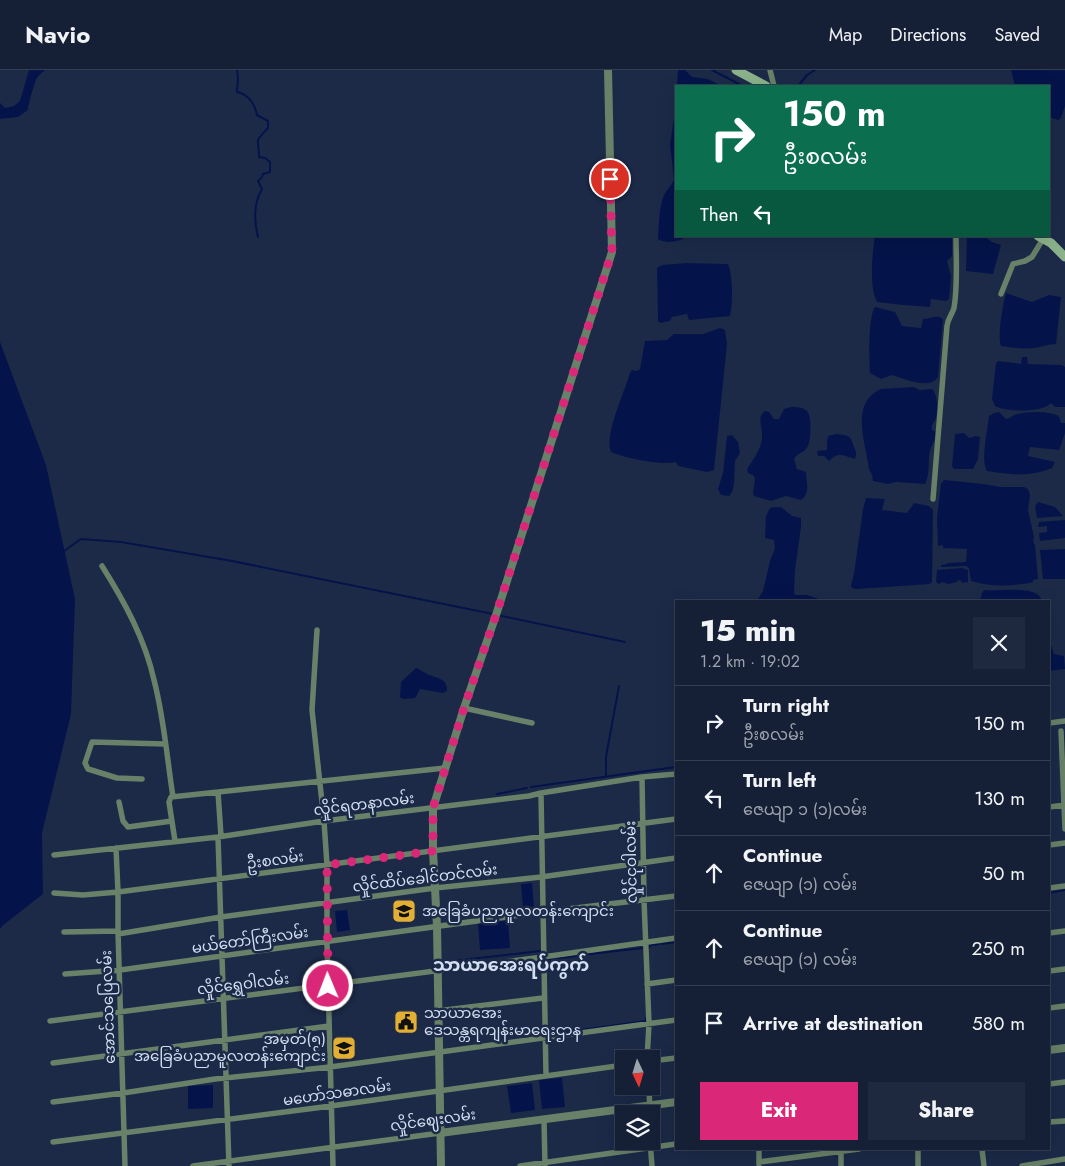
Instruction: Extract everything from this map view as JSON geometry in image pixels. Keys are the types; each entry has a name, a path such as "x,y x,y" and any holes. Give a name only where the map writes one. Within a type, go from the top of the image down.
{"main road":[{"path":"736,70 764,85"},
{"path":"1041,238 1051,243 1065,257"}],"street":[{"path":"441,1166 433,808 612,252 608,70"},
{"path":"770,70 774,85"},
{"path":"934,499 947,326 948,318 954,308 956,237"},
{"path":"1001,294 1013,264 1032,257 1041,238"},
{"path":"102,566 123,600 147,655 154,680 173,797"},
{"path":"317,630 312,710 327,865 326,903 333,1166"},
{"path":"464,708 532,723"},
{"path":"1050,723 1065,721"},
{"path":"1061,731 1065,829"},
{"path":"142,779 117,778 88,769 85,763 92,742 165,744"},
{"path":"175,842 169,802 171,797 445,768"},
{"name":"လှိုင်ရတနာလမ်း","path":"54,855 175,842 324,821 530,796 642,777 675,774"},
{"name":"လှိုင်ငုဝါလမ်း","path":"642,777 649,1024 648,1050"},
{"path":"218,792 225,1040 224,1078 229,1164"},
{"path":"540,793 546,1076"},
{"path":"120,802 124,821 128,826 172,821"},
{"path":"1050,807 1064,805"},
{"name":"ဦးစလမ်း","path":"54,893 118,892 219,880 675,819"},
{"path":"1050,846 1065,843"},
{"name":"အောင်သပြေလမ်း","path":"116,848 125,1166"},
{"name":"လှိုင်ထိပ်ခေါင်တင်လမ်း","path":"64,932 118,932 435,888 675,858"},
{"path":"1050,888 1065,886"},
{"name":"မယ်တော်ကြီးလမ်း","path":"65,974 120,970 222,957 437,926 675,896"},
{"path":"1050,933 1065,931"},
{"name":"လှိုင်ရွှေဝါလမ်း","path":"50,1021 328,986 437,970 646,946 675,938"},
{"path":"1050,971 1065,969"},
{"path":"647,984 675,980"},
{"path":"437,1011 543,998"},
{"path":"1050,1008 1065,1006"},
{"path":"53,1102 224,1078 330,1067 544,1039 675,1020"},
{"path":"53,1063 329,1026"},
{"path":"1050,1050 1065,1048"},
{"path":"660,1060 675,1058"},
{"name":"မဟော်သဓာလမ်း","path":"53,1142 332,1106 615,1066"},
{"path":"1050,1084 1065,1082"},
{"name":"လှိုင်ဈေးလမ်း","path":"660,1107 675,1102"},
{"name":"လှိုင်ဈေးလမ်း","path":"193,1166 229,1164 333,1147 544,1119 615,1113"},
{"path":"544,1119 545,1165"},
{"path":"1050,1122 1065,1121"},
{"path":"660,1144 675,1144"},
{"path":"520,1166 545,1165 620,1150"},
{"path":"651,1150 652,1166"},
{"path":"759,1150 759,1164 841,1150 841,1166"},
{"path":"918,1150 918,1166"},
{"path":"982,1150 984,1166"},
{"path":"1022,1166 1065,1159"}],"shaded area":[{"path":"29,70 45,70 38,76 28,110 18,117 0,119 0,103 5,108 14,106 20,101"},
{"path":"678,70 685,70 692,77 708,79 720,85 677,85"},
{"path":"1011,70 1065,70 1065,106 1061,118 1058,120 1050,117 1050,85 1015,85"},
{"path":"675,111 675,237 688,237 670,242 658,239 662,200 674,179 670,145"},
{"path":"875,237 952,237 952,256 947,261 951,276 949,299 946,301 931,299 930,307 877,302 873,288 872,260"},
{"path":"967,237 985,237 1001,245 993,274 966,271"},
{"path":"686,263 728,264 732,290 730,316 689,320 687,314 672,317 670,321 660,323 658,321 657,268 662,265"},
{"path":"1006,293 1032,302 1049,295 1061,297 1056,344 1038,348 1001,346 1000,328"},
{"path":"875,307 895,312 902,326 921,328 923,319 936,317 943,319 938,377 934,381 922,383 892,375 881,379 870,373 870,329"},
{"path":"720,328 725,330 727,344 714,470 707,472 678,466 676,462 644,461 611,452 610,435 616,413 630,373 632,370 637,371 640,369 645,341 667,340 674,334 703,334"},
{"path":"0,342 46,465 75,599 71,714 42,833 43,894 0,929"},
{"path":"1022,357 1027,357 1028,364 1062,365 1065,367 1065,407 1055,407 1051,403 1040,409 1024,411 995,406 992,399 996,363 998,361 1021,364"},
{"path":"914,387 920,390 932,389 937,403 936,418 932,425 932,430 935,431 935,438 930,452 927,480 925,484 896,482 888,484 873,481 863,436 862,414 865,404 871,395 881,389"},
{"path":"791,407 807,411 810,418 808,446 794,459 797,469 806,472 806,494 801,500 786,496 771,501 754,496 755,479 754,476 748,473 747,469 761,445 760,423 762,413 765,411 769,412 774,419 779,419 784,409"},
{"path":"999,412 1006,419 1017,414 1033,412 1044,412 1059,416 1061,423 1065,423 1065,433 1059,450 1030,447 1028,456 1055,462 1052,468 1036,473 1020,474 987,471 984,453 989,416"},
{"path":"964,433 969,438 980,437 978,459 973,469 954,469 952,466 955,434"},
{"path":"836,434 850,438 856,451 855,459 838,455 829,461 824,456 818,456 817,451 827,450 828,436"},
{"path":"732,435 738,442 740,453 735,461 734,484 729,496 721,495 718,489 723,473 727,436"},
{"path":"944,480 1001,487 1024,487 1028,489 1030,495 1028,510 1034,537 1038,579 1030,583 1015,585 986,584 971,581 969,568 966,566 941,567 941,565 948,563 966,562 967,549 943,548 943,545 938,546 937,518 941,484"},
{"path":"866,498 885,499 882,510 907,513 914,503 929,506 933,510 932,582 930,584 852,588"},
{"path":"1038,502 1055,507 1063,516 1037,518 1035,506"},
{"path":"781,507 792,516 801,518 794,592 795,595 807,595 821,600 758,600 763,591 775,548 774,540 765,538 766,516 770,508"},
{"path":"1065,520 1065,538 1040,541 1039,533 1047,532 1047,526 1038,527 1039,522"},
{"path":"1065,549 1065,579 1043,579 1040,550"},
{"path":"962,568 968,570 968,582 961,583 962,581 958,580 948,584 942,582 939,584 936,582 937,570"},
{"path":"984,590 1026,591 1033,592 1041,600 980,600"},
{"path":"1050,645 1054,654 1064,656 1065,669 1050,671"},
{"path":"416,668 446,683 447,691 443,693 420,689 415,698 403,699 400,697 401,682"},
{"path":"532,883 534,907 523,908 521,884"},
{"path":"347,910 350,930 337,932 335,911"},
{"path":"508,921 510,948 480,950 478,923"},
{"path":"562,1078 565,1107 542,1109 539,1080"},
{"path":"532,1083 535,1110 511,1113 507,1086"},
{"path":"213,1085 213,1108 188,1109 188,1086"}],"waterway":[{"path":"237,70 237,92 248,97 253,103 257,115 268,121 268,128 258,141 259,157 265,158 270,162 270,172 263,174 258,181 262,189 255,213 258,237"},
{"path":"712,70 741,85"},
{"path":"799,85 807,75 815,70"},
{"path":"64,551 81,539 121,542 232,561 493,614"},
{"path":"497,615 625,642"},
{"path":"606,775 606,757 619,686"},
{"path":"531,787 675,767"},
{"path":"497,794 527,788"},
{"path":"1050,893 1065,890"},
{"path":"662,944 675,942"},
{"path":"648,948 651,945 659,944"},
{"path":"581,955 643,948"},
{"path":"453,961 540,951"},
{"path":"546,960 576,956"},
{"path":"525,962 536,961"},
{"path":"552,1034 646,1021 646,1018"}],"place":[{"name":"အခြေခံပညာမူလတန်းကျောင်း","path":"404,911"},
{"name":"သာယာအေး ဒေသန္တရကျန်းမာရေးဌာန","path":"406,1022"},
{"name":"အမှတ်(၅) အခြေခံပညာမူလတန်းကျောင်း","path":"344,1048"}],"district":[{"name":"သာယာအေးရပ်ကွက်","path":"511,965"}],"route":[{"path":"328,986 327,865 433,851 433,808 612,252 610,179"}]}
